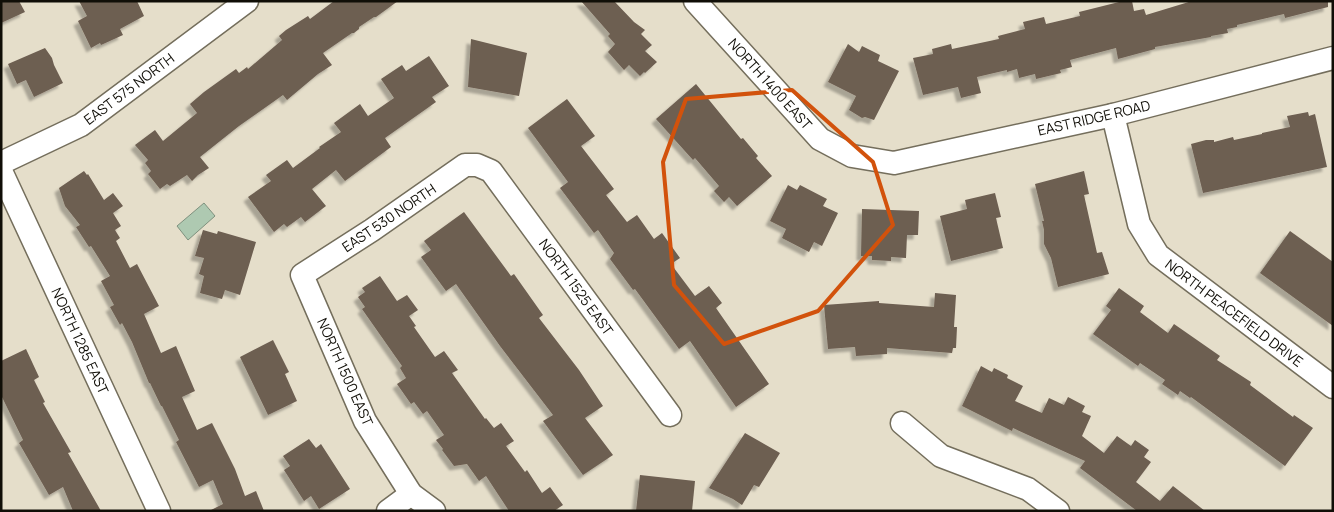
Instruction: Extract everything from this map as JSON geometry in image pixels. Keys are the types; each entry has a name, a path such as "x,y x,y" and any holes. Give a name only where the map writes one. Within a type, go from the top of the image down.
{"street":[{"name":"EAST 575 NORTH","path":"1,163 81,125 247,1"},
{"name":"NORTH 1400 EAST","path":"695,1 820,140 852,156"},
{"name":"EAST RIDGE ROAD","path":"852,156 894,163 1113,115 1333,58"},
{"name":"NORTH PEACEFIELD DRIVE","path":"1113,115 1139,224 1158,255 1333,387"},
{"name":"EAST 530 NORTH","path":"302,275 372,230 465,165 477,165"},
{"name":"NORTH 1525 EAST","path":"477,165 491,171 670,415"},
{"name":"NORTH 1285 EAST","path":"1,171 159,511"},
{"name":"NORTH 1500 EAST","path":"302,275 365,421 411,494 434,511"},
{"path":"902,422 941,456 1028,489 1058,511"},
{"path":"388,511 411,494"}],"highlighted area":[{"path":"792,90 873,162 893,225 818,311 724,344 674,285 663,162 686,99"}],"shaded area":[{"path":"204,203 215,216 188,240 177,226"}],"building":[{"path":"1,1 19,1 25,12 1,23"},
{"path":"79,1 137,1 144,16 120,29 123,35 91,48 78,21 87,16"},
{"path":"334,1 398,1 323,53 332,65 287,100 283,95 200,157 209,168 192,181 187,175 170,186 167,184 160,189 148,174 151,171 145,163 148,160 135,145 155,130 163,141 197,113 190,104 204,92 236,69 239,73 247,67 248,69 282,40 279,36 286,30 308,16 310,19"},
{"path":"581,1 614,1 634,22 645,30 641,34 652,45 645,51 657,62 640,76 629,65 624,70 608,52 615,44 608,36 610,34"},
{"path":"1123,1 1132,1 1134,11 1144,9 1146,15 1192,1 1328,1 1328,7 1285,18 1284,14 1237,25 1237,27 1227,29 1228,33 1155,47 1155,49 1118,59 1116,48 1070,60 1072,67 1060,70 1061,73 1036,79 1035,74 1019,78 1017,69 977,77 981,93 961,98 958,87 923,95 913,58 933,54 932,49 951,44 952,49 999,39 998,36 1025,29 1023,22 1044,17 1046,24 1080,16 1079,12"},
{"path":"471,39 527,53 519,96 468,87"},
{"path":"848,44 859,52 862,46 880,55 878,61 899,71 874,120 862,118 849,110 856,96 828,82"},
{"path":"45,48 52,58 63,83 34,97 26,80 17,84 8,64"},
{"path":"429,56 449,86 432,97 436,102 385,138 391,147 345,181 336,170 312,189 326,206 305,222 301,217 287,227 284,224 274,232 248,197 271,181 266,175 287,160 293,168 320,148 341,132 334,123 360,104 368,116 394,98 381,79 402,65 406,71"},
{"path":"696,84 741,139 743,138 758,156 756,158 772,176 737,206 729,197 724,202 714,191 719,186 695,158 693,160 656,119"},
{"path":"567,99 595,136 581,146 614,189 606,195 627,222 637,215 654,239 662,233 680,258 671,264 695,296 709,286 722,303 716,308 769,384 736,407 690,341 679,349 635,289 633,290 610,259 614,253 598,230 594,233 560,188 568,182 528,128"},
{"path":"1308,112 1309,116 1315,114 1327,167 1203,193 1191,144 1206,140 1214,140 1214,142 1233,137 1234,140 1290,127 1287,116"},
{"path":"84,171 88,174 104,200 113,193 123,206 113,213 121,226 115,230 120,238 116,241 130,268 137,264 159,306 144,314 161,353 176,346 195,391 182,397 197,430 212,423 235,469 245,496 256,491 264,511 209,511 223,504 213,480 199,487 176,442 179,440 149,383 132,342 122,323 120,325 110,307 114,305 101,281 110,276 76,227 80,225 65,206 59,188"},
{"path":"1084,171 1089,194 1084,195 1097,253 1102,252 1109,274 1058,287 1051,258 1044,244 1042,221 1044,221 1035,184"},
{"path":"788,185 797,190 800,185 827,199 823,206 838,213 822,246 814,242 809,252 782,238 786,229 770,221"},
{"path":"995,193 1001,217 996,218 1003,248 951,261 940,216 967,209 965,200"},
{"path":"862,209 919,211 918,235 907,235 906,258 891,257 891,261 872,260 872,256 861,256"},
{"path":"464,212 511,276 514,274 543,315 539,318 579,370 603,406 585,418 613,455 583,475 543,421 553,415 500,346 456,284 446,291 421,257 431,250 424,241"},
{"path":"203,230 217,234 218,231 256,242 240,295 225,290 222,299 200,293 204,276 199,274 204,258 195,256"},
{"path":"1290,231 1333,262 1333,326 1260,273"},
{"path":"380,276 397,301 407,295 418,310 409,316 416,326 414,327 435,357 444,351 458,370 452,373 485,419 494,428 501,423 514,441 506,446 525,472 527,470 542,493 550,487 563,505 554,511 509,511 486,476 479,481 467,464 454,466 436,440 444,435 427,411 423,414 414,402 411,404 397,384 406,378 400,368 402,366 362,309 365,307 358,297 365,292 362,288"},
{"path":"1119,288 1144,306 1140,312 1168,333 1174,324 1220,356 1217,360 1251,382 1250,385 1293,417 1294,415 1313,428 1285,466 1191,397 1180,391 1178,395 1162,384 1165,380 1140,363 1138,366 1093,334 1111,310 1106,306"},
{"path":"935,293 956,295 954,327 957,327 956,348 953,348 952,353 887,348 887,354 856,356 855,347 828,349 824,305 879,301 879,303 934,307"},
{"path":"273,340 289,372 285,374 297,401 268,415 240,357"},
{"path":"26,349 39,377 34,380 45,402 43,403 71,452 68,453 101,511 73,511 63,487 49,495 19,443 23,440 1,395 1,361"},
{"path":"981,366 992,372 994,368 1008,375 1007,378 1023,386 1015,401 1042,413 1049,398 1064,405 1068,397 1085,406 1082,412 1091,416 1082,436 1104,453 1117,436 1131,446 1135,440 1149,450 1144,457 1151,462 1136,482 1160,501 1173,486 1205,511 1137,511 1080,468 1085,461 1013,428 1012,431 962,406"},
{"path":"745,433 780,453 759,487 754,485 742,505 709,488"},
{"path":"309,439 316,448 321,444 350,489 319,509 311,496 304,501 284,470 290,466 283,456"},
{"path":"640,475 695,481 692,511 636,511"}]}
